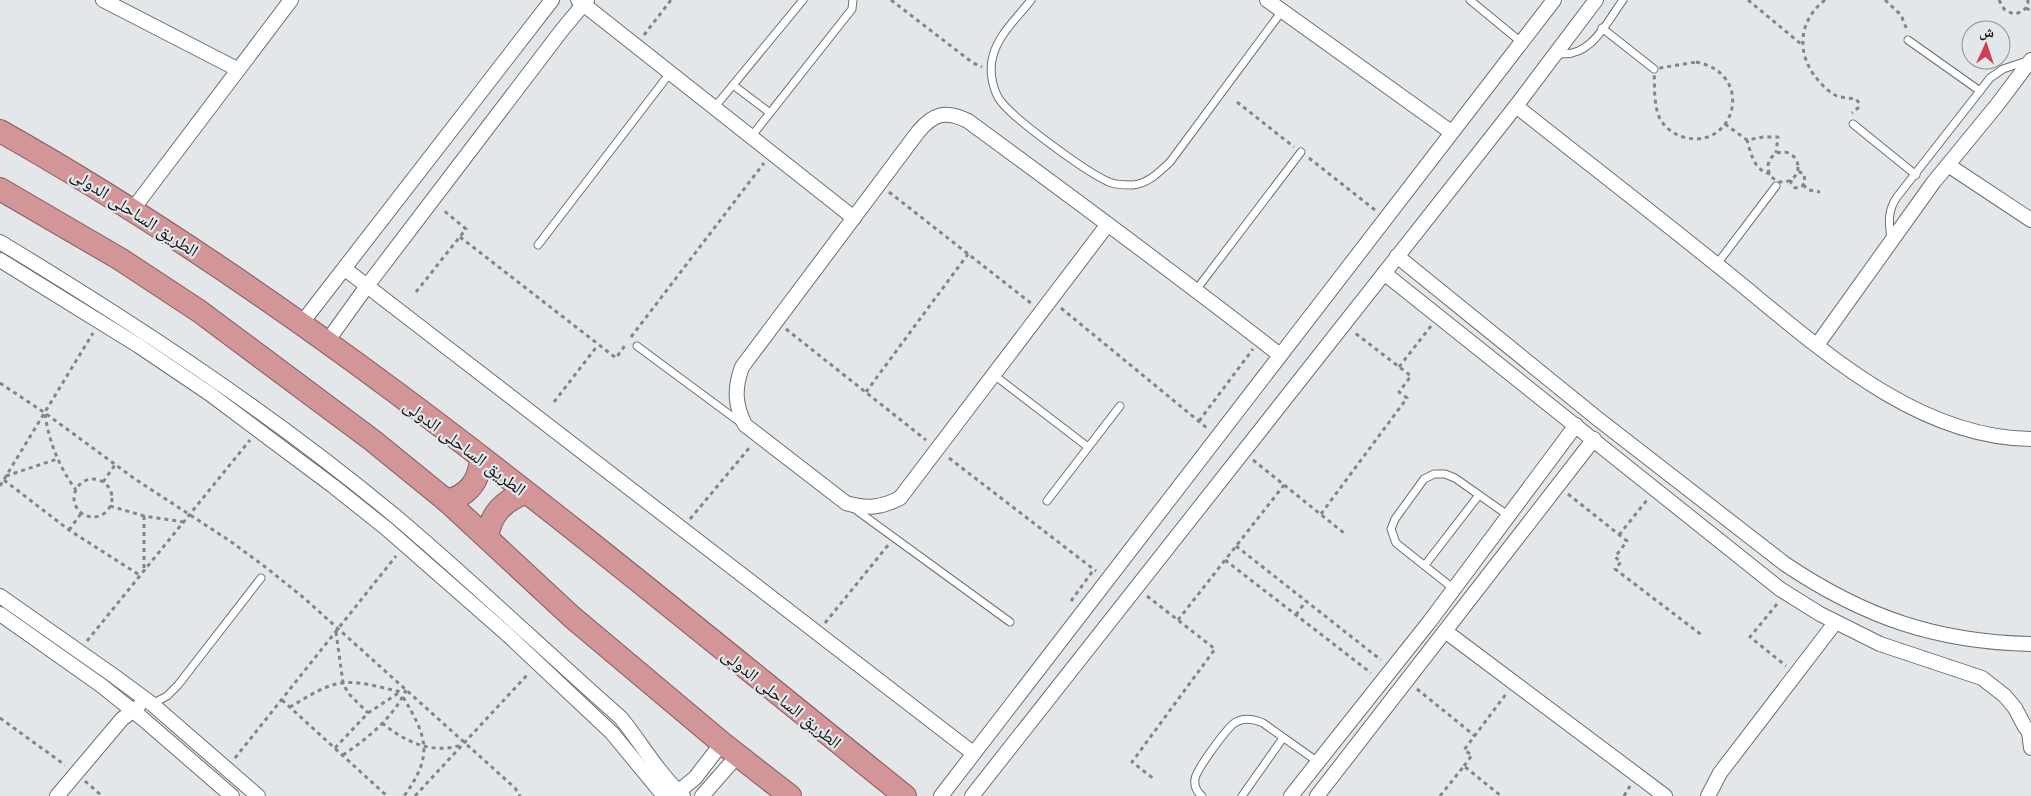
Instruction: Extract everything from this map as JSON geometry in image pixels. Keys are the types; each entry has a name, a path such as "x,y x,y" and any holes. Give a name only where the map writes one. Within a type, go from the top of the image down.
{"highway":[{"name":"الطريق الساحلى الدولى","path":"0,131 133,210 302,324 525,493 906,796"},
{"path":"0,189 120,259 198,311 372,440 447,501 572,616 730,749 790,796"},
{"path":"447,501 458,498 476,482 480,471 481,459"},
{"path":"486,537 492,519 503,504 513,497 525,493"}],"street":[{"path":"103,0 237,69"},
{"path":"133,210 237,69 291,0"},
{"path":"302,324 552,0"},
{"path":"1267,0 1451,132"},
{"path":"941,796 1554,0"},
{"path":"972,796 1516,106 1596,0"},
{"path":"326,343 582,1 636,46 854,218"},
{"path":"1817,345 1948,165 2031,60"},
{"path":"1516,106 1817,345 1877,388 1912,408 1949,423 1984,434 2031,439"},
{"path":"1108,224 900,498 888,504 874,507 860,507 846,503 745,426 738,412 735,397 736,381 742,367 927,121 941,115 955,115 968,121 1108,224 1280,354"},
{"path":"1948,165 2031,220"},
{"path":"0,242 147,333 219,382 395,516 621,718 636,736 658,770 678,794 730,749"},
{"path":"1397,256 1598,419 1785,564 1815,584 1847,602 1915,628 1951,637 1987,642 2031,644"},
{"path":"0,260 100,321 210,394 333,486 406,544 612,733 664,796"},
{"path":"345,269 973,753"},
{"path":"1384,273 1786,592 1835,623 1904,654 1968,672 1982,678 2006,696 2015,708 2030,733 2031,748"},
{"path":"1291,796 1454,589 1576,425"},
{"path":"1317,796 1594,439"},
{"path":"1772,582 1785,564"},
{"path":"0,596 152,704 258,796"},
{"path":"0,614 102,686 232,796"},
{"path":"1708,796 1720,773 1835,623"},
{"path":"1445,631 1665,796"},
{"path":"56,796 122,719 132,710 152,704"},
{"path":"702,796 730,749"}],"lane":[{"path":"714,108 803,0"},
{"path":"751,137 852,9 853,0"},
{"path":"1031,0 1002,38 993,56 991,77 998,97 1012,113 1092,174 1112,183 1134,185 1154,177 1170,162 1282,11"},
{"path":"1470,0 1521,42"},
{"path":"1557,52 1569,54 1588,47 1623,0"},
{"path":"1602,28 1654,69"},
{"path":"1908,40 1980,91"},
{"path":"1892,243 1889,225 1891,209 1897,197 1996,73 2031,60"},
{"path":"538,245 670,73"},
{"path":"733,85 770,113"},
{"path":"1853,124 1916,175"},
{"path":"1196,290 1301,152"},
{"path":"1717,264 1776,186"},
{"path":"637,346 745,426"},
{"path":"994,375 1088,447"},
{"path":"1046,501 1120,406"},
{"path":"1454,589 1396,543 1391,529 1395,519 1424,479 1434,474 1450,475 1509,516"},
{"path":"1425,565 1479,495"},
{"path":"846,503 1010,622"},
{"path":"152,704 166,696 178,684 261,578"},
{"path":"1202,796 1195,786 1196,775 1232,725 1242,720 1253,719 1263,723 1318,762"},
{"path":"1242,796 1283,738"}],"path":[{"path":"636,46 671,0"},
{"path":"892,0 973,63 992,69"},
{"path":"1748,0 1802,44"},
{"path":"1825,0 1814,10 1808,19 1802,44 1807,62 1818,80 1836,96 1856,99 1859,103 1858,108 1849,116 1853,124"},
{"path":"1885,0 1896,8 1901,15 1908,40"},
{"path":"1999,0 2004,9 2013,14 2022,12 2026,8 2028,0"},
{"path":"2026,8 2031,11"},
{"path":"1696,62 1713,67 1721,73 1728,80 1733,95 1732,111 1725,124 1713,134 1698,139 1684,138 1671,131 1660,119 1654,69 1696,62"},
{"path":"1237,102 1385,218"},
{"path":"1725,124 1747,140 1751,156 1762,172 1770,174 1779,181 1791,180"},
{"path":"1747,140 1762,137 1778,137 1776,153 1768,163 1770,174"},
{"path":"1776,153 1781,151 1793,154 1797,159 1798,170 1791,180"},
{"path":"460,237 616,358 771,153"},
{"path":"1791,180 1795,188 1803,184 1806,176 1798,170"},
{"path":"879,184 1042,312"},
{"path":"1803,184 1809,190 1820,192"},
{"path":"416,292 466,229 432,201"},
{"path":"866,392 968,254"},
{"path":"1051,299 1217,436"},
{"path":"1399,367 1439,316"},
{"path":"0,486 100,321"},
{"path":"1321,514 1406,398 1399,392 1411,376 1343,324"},
{"path":"1199,421 1260,339"},
{"path":"554,402 598,345"},
{"path":"45,413 49,436 57,459 76,490"},
{"path":"78,651 141,576 258,429"},
{"path":"682,529 759,436"},
{"path":"1243,452 1344,533"},
{"path":"5,478 57,459"},
{"path":"103,482 115,465"},
{"path":"5,478 69,530 141,576"},
{"path":"93,479 103,482 107,485 112,495 110,506 98,516 87,515 82,512 75,502 76,490 88,480 93,479"},
{"path":"1178,620 1284,485"},
{"path":"1557,486 1628,541 1615,557 1620,562 1615,569 1703,636"},
{"path":"1619,534 1656,489"},
{"path":"110,506 144,516 184,522"},
{"path":"69,530 82,512"},
{"path":"144,516 144,572"},
{"path":"816,633 894,538"},
{"path":"227,768 406,544"},
{"path":"1236,546 1392,669"},
{"path":"1225,560 1382,682"},
{"path":"1136,587 1216,649 1132,762 1154,778"},
{"path":"1786,592 1750,637 1796,674"},
{"path":"1296,615 1306,601"},
{"path":"336,631 342,683 352,698 368,713"},
{"path":"414,796 538,664"},
{"path":"1407,680 1475,736"},
{"path":"290,707 326,688 342,683 360,684 402,692"},
{"path":"1440,796 1472,756 1464,750 1514,684"},
{"path":"335,748 368,713 388,699 406,690 403,697 382,723 343,755"},
{"path":"403,697 416,720 425,746 420,769 404,796"},
{"path":"282,700 387,796"},
{"path":"0,718 75,772 102,796"},
{"path":"382,723 406,740 425,746 444,749 463,744"},
{"path":"1464,766 1500,796"}]}
